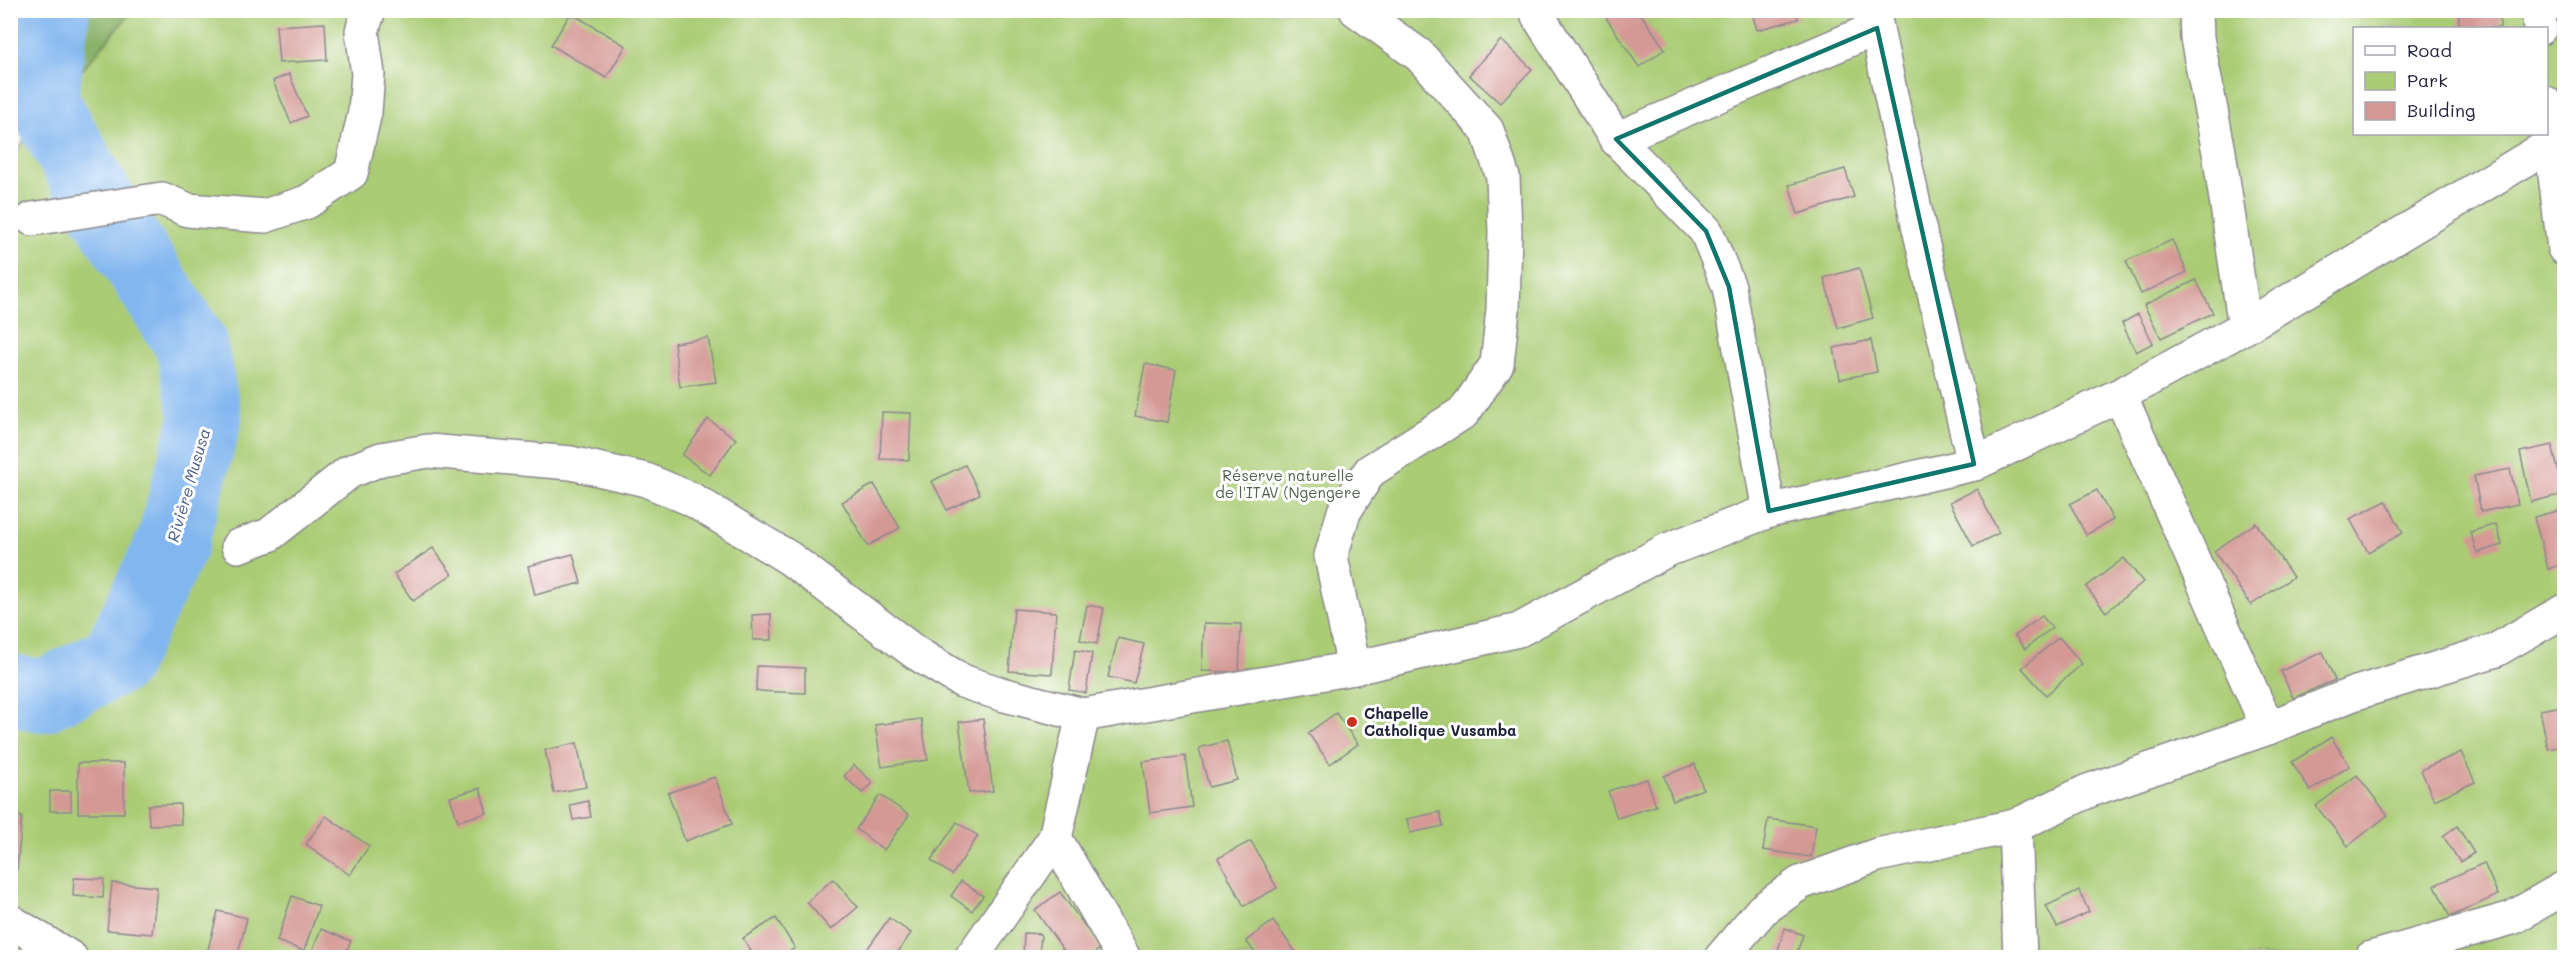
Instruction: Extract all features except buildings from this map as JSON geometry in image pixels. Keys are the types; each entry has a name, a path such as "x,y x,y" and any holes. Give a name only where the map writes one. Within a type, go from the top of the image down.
{"street":[{"path":"32,219 162,199 188,210 265,216 307,202 351,173 365,112 368,74 362,31 369,10"},
{"path":"1354,668 1331,556 1344,512 1370,471 1464,412 1497,364 1503,310 1505,232 1503,177 1487,130 1419,55 1356,10"},
{"path":"1537,10 1538,16 1616,139 1706,231 1729,287 1768,512"},
{"path":"2196,10 2197,38 2219,152 2245,327"},
{"path":"2538,10 2540,27"},
{"path":"1616,139 1875,19 1918,224 1974,464"},
{"path":"2548,117 2565,248"},
{"path":"238,546 269,535 349,472 381,459 428,451 571,463 646,480 691,499 789,558 916,653 962,681 1083,716 1354,668 1519,630 1667,550 1768,512 1974,464 2120,394 2245,327 2550,145"},
{"path":"2120,394 2268,728"},
{"path":"1721,957 1762,910 1800,883 1877,855 2014,826 2088,791 2268,728 2353,694 2496,650 2565,611"},
{"path":"971,957 1055,838 1083,716"},
{"path":"2014,826 2020,957"},
{"path":"1055,838 1124,957"},
{"path":"2371,957 2512,918 2565,888"},
{"path":"10,921 71,957"}],"highlighted area":[{"path":"1877,28 1974,464 1769,511 1729,287 1706,231 1616,139"}],"green space":[{"path":"10,11 132,11 27,135 11,107"},
{"name":"Réserve naturelle de l'ITAV (Ngengere","path":"132,11 2564,11 2564,957 11,958 11,162 27,135"}],"waterway":[{"name":"Rivière Mususa","path":"10,690 43,696 116,660 172,544 206,418 191,344 91,188 42,100 54,10"}],"place":[{"name":"Chapelle Catholique Vusamba","path":"1352,722"}]}
